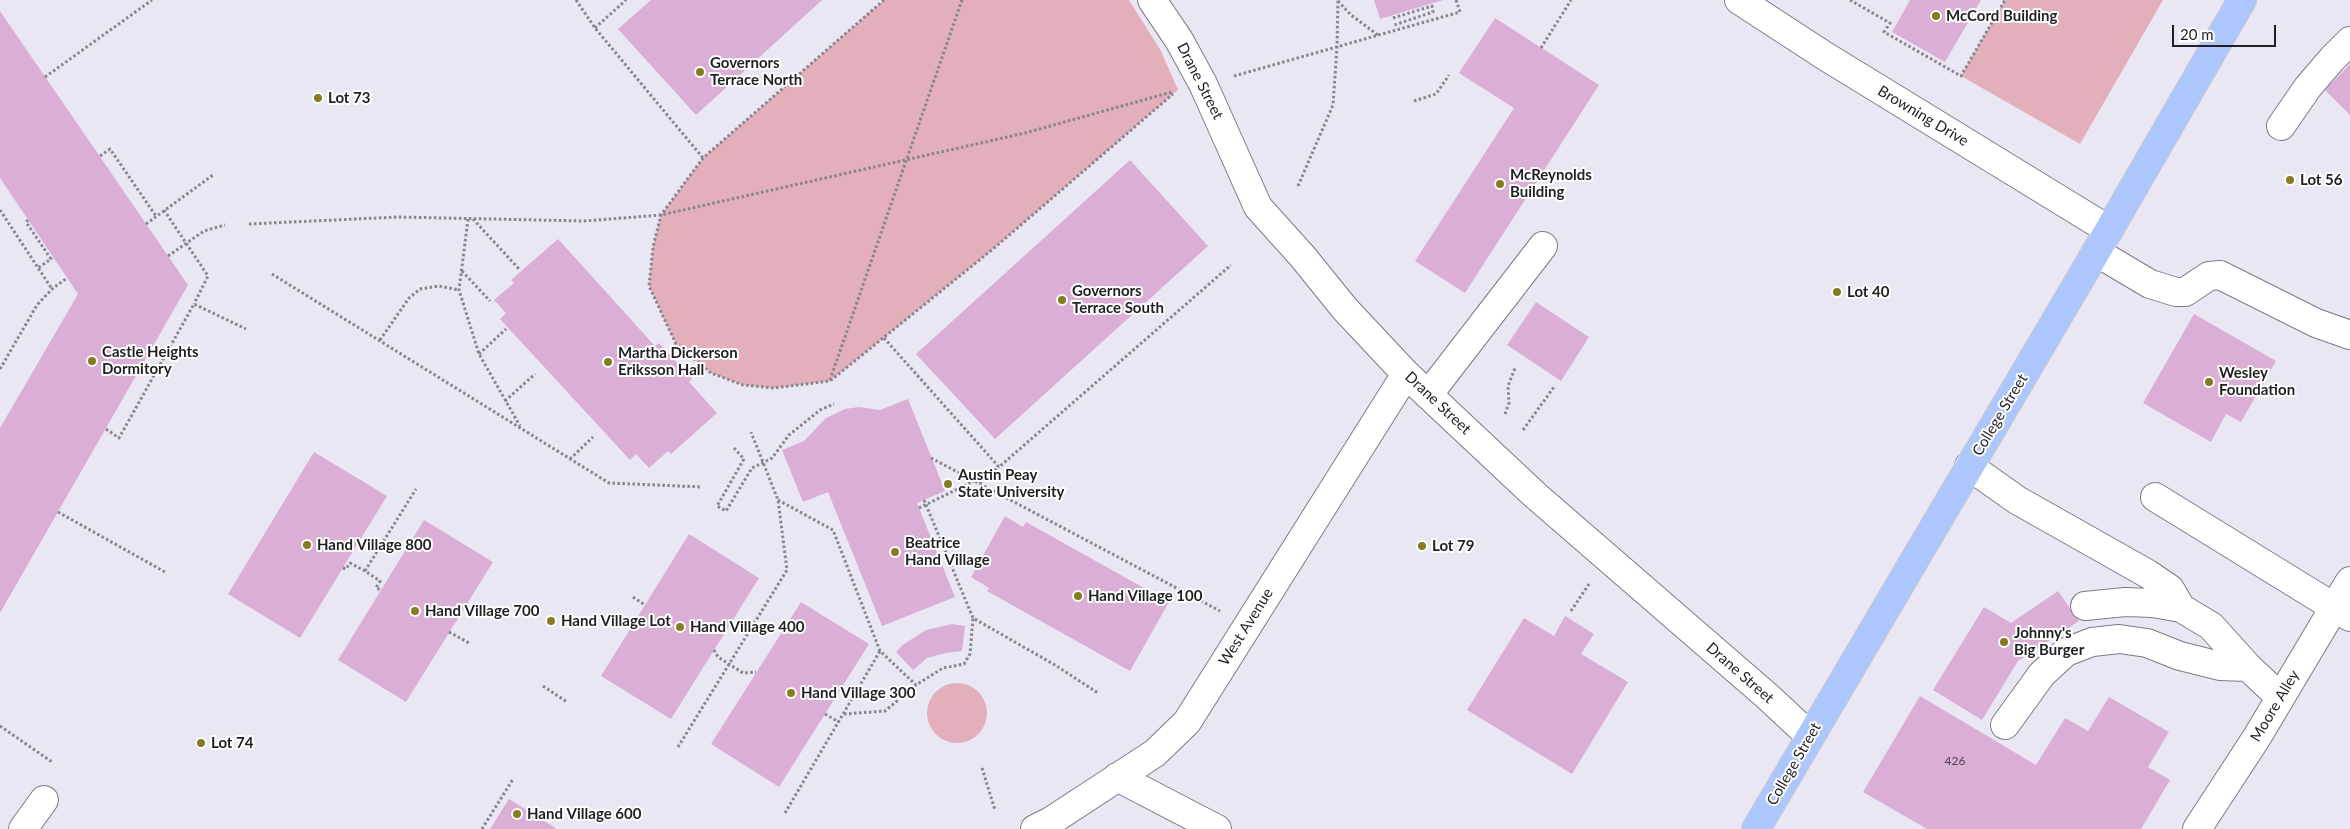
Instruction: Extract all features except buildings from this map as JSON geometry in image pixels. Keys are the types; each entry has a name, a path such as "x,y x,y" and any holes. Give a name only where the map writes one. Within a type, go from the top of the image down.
{"main road":[{"name":"College Street","path":"1756,829 2103,241 2242,0"}],"street":[{"name":"Drane Street","path":"1152,0 1179,40 1203,84 1258,206 1345,309 1406,374 1535,494 1760,690 1810,736"},
{"name":"Browning Drive","path":"1739,0 1825,56 1986,154 2103,241 2150,284 2176,292 2185,292 2209,276 2220,275 2316,323 2350,335"},
{"path":"2281,126 2308,88 2350,41"},
{"path":"1428,395 1543,246"},
{"name":"West Avenue","path":"1034,829 1050,821 1156,753 1187,722 1406,374"},
{"path":"1969,466 2017,500 2148,574 2170,589 2181,608"},
{"path":"2155,497 2342,612"},
{"name":"Moore Alley","path":"2197,829 2280,698 2342,612 2350,582"},
{"path":"2085,606 2125,602 2154,603 2181,608 2211,626 2248,667 2280,698"},
{"path":"2005,725 2042,674 2066,652 2092,642 2119,638 2147,643 2180,656 2220,666 2248,667"},
{"path":"1117,777 1217,829"},
{"path":"23,829 44,800"}],"path":[{"path":"45,77 152,0"},
{"path":"576,0 595,28 703,158"},
{"path":"595,28 626,0"},
{"path":"248,224 398,217 584,221 661,215 1025,133 1178,90 994,249 830,381 774,388 744,385 711,374 676,344 649,286 653,247 661,215 703,158 884,0"},
{"path":"830,381 962,0"},
{"path":"1338,0 1351,15 1378,35"},
{"path":"1298,186 1333,105 1338,0"},
{"path":"1203,84 1460,12 1456,0"},
{"path":"1541,48 1571,0"},
{"path":"1850,0 1890,23 1884,32 1961,76 2005,0"},
{"path":"1393,18 1432,6 1434,12 1394,25"},
{"path":"1414,100 1436,94 1448,75"},
{"path":"100,156 110,149 156,216"},
{"path":"146,224 212,175"},
{"path":"0,210 52,289"},
{"path":"106,429 119,438 208,276 164,210"},
{"path":"473,218 519,269"},
{"path":"468,219 459,290 479,354 520,428"},
{"path":"28,220 26,222 51,260 38,268"},
{"path":"168,256 204,231 226,225"},
{"path":"979,483 1231,265"},
{"path":"462,271 490,301"},
{"path":"272,274 609,483 702,487"},
{"path":"0,369 37,305 52,289 67,278"},
{"path":"380,340 408,298 420,289 439,286 459,290"},
{"path":"194,304 246,329"},
{"path":"479,354 506,330"},
{"path":"884,338 998,467"},
{"path":"1505,414 1509,403 1508,386 1515,368"},
{"path":"505,401 535,374"},
{"path":"1523,430 1554,387"},
{"path":"734,448 744,459 717,506 726,511 752,468 772,458 789,435 820,410 834,404"},
{"path":"678,747 787,570 778,500 751,432"},
{"path":"570,459 592,437"},
{"path":"931,458 1220,611"},
{"path":"919,508 974,481"},
{"path":"365,571 416,489"},
{"path":"778,500 833,530 880,651 916,685"},
{"path":"843,714 885,711 916,685 943,668 964,664 970,654 973,618 924,500"},
{"path":"58,512 165,572"},
{"path":"343,568 346,569 350,563 365,571 380,580 376,588 381,590"},
{"path":"1571,610 1590,582"},
{"path":"633,597 645,604"},
{"path":"973,618 1055,665 1098,694"},
{"path":"449,632 471,644"},
{"path":"714,650 718,657 743,673 756,672"},
{"path":"785,813 880,651"},
{"path":"543,686 567,702"},
{"path":"825,714 838,722"},
{"path":"0,726 52,762"},
{"path":"982,768 994,810"},
{"path":"482,829 513,779"}],"shaded area":[{"path":"884,0 1129,0 1161,51 1178,90 993,249 830,381 774,388 743,385 711,373 676,344 649,286 653,247 661,215 703,158"},
{"path":"2005,0 2163,0 2080,144 1961,76"},
{"path":"957,683 974,688 982,696 987,713 982,730 974,738 957,743 940,738 932,730 927,713 932,696 940,688"}],"place":[{"name":"McCord Building","path":"1936,16"},
{"name":"Governors Terrace North","path":"700,72"},
{"name":"Lot 73","path":"318,98"},
{"name":"Lot 56","path":"2290,180"},
{"name":"McReynolds Building","path":"1500,184"},
{"name":"Lot 40","path":"1837,292"},
{"name":"Governors Terrace South","path":"1062,300"},
{"name":"Castle Heights Dormitory","path":"92,361"},
{"name":"Martha Dickerson Eriksson Hall","path":"608,362"},
{"name":"Wesley Foundation","path":"2209,382"},
{"name":"Austin Peay State University","path":"948,484"},
{"name":"Hand Village 800","path":"307,545"},
{"name":"Lot 79","path":"1422,546"},
{"name":"Beatrice Hand Village","path":"895,552"},
{"name":"Hand Village 100","path":"1078,596"},
{"name":"Hand Village 700","path":"415,611"},
{"name":"Hand Village Lot","path":"551,621"},
{"name":"Hand Village 400","path":"680,627"},
{"name":"Johnny's Big Burger","path":"2004,642"},
{"name":"Hand Village 300","path":"791,693"},
{"name":"Lot 74","path":"201,743"},
{"name":"Hand Village 600","path":"517,814"}]}
